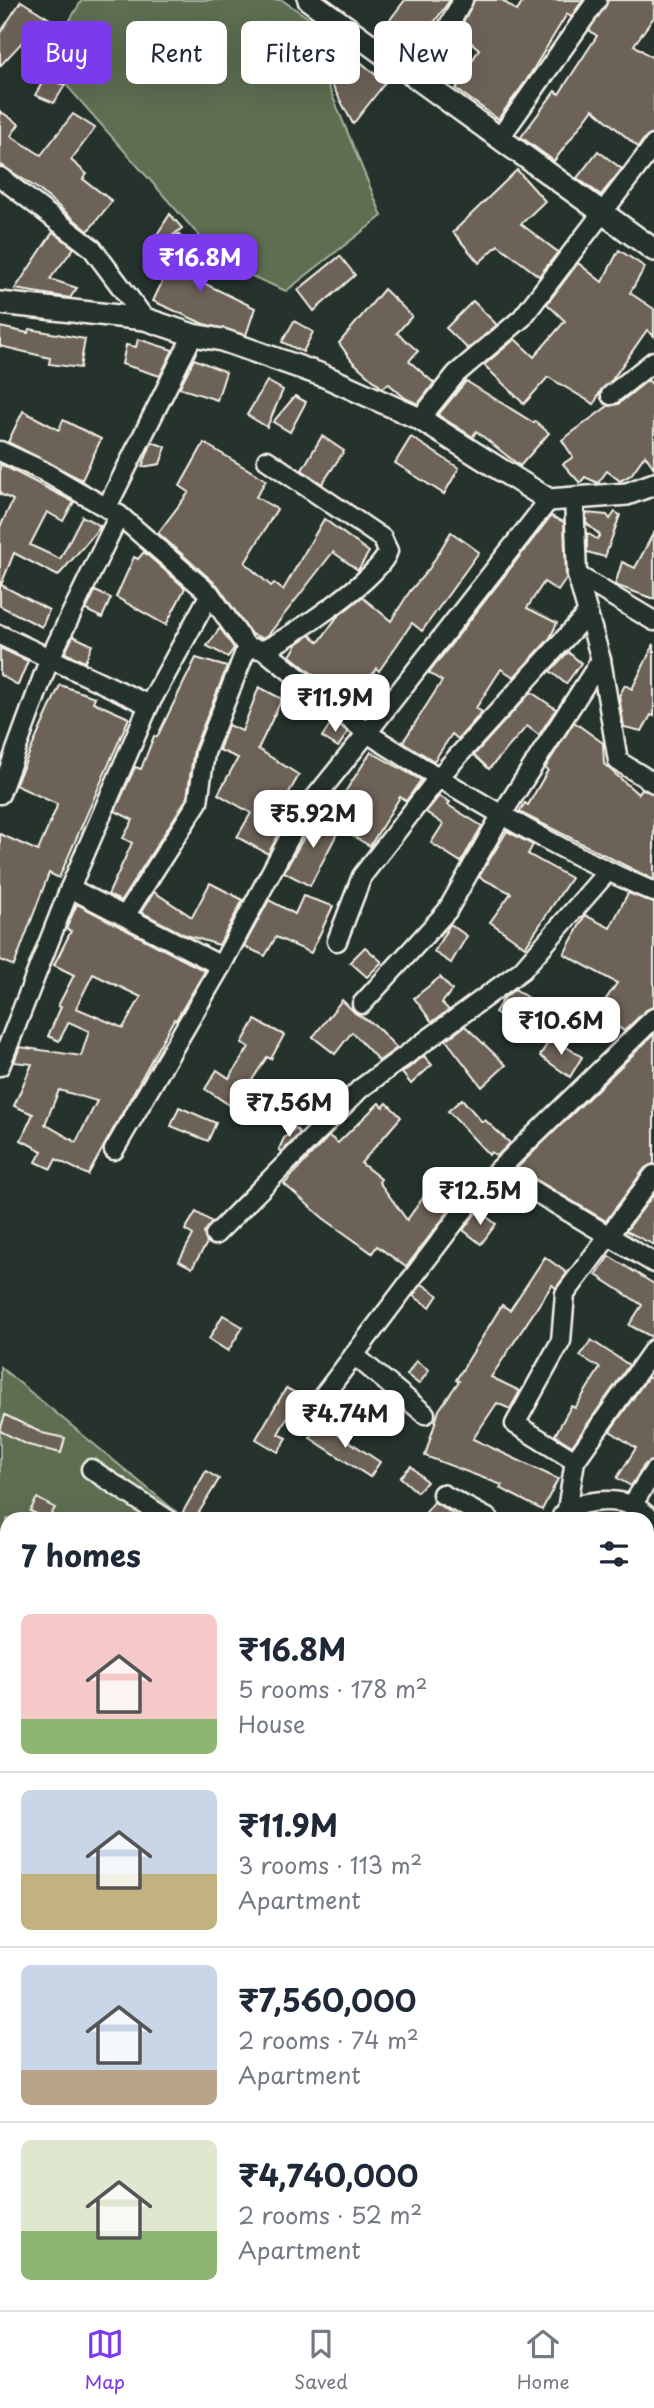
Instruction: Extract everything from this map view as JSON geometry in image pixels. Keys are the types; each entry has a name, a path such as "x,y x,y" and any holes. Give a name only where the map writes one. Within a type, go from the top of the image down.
{"street":[{"path":"309,0 374,47"},
{"path":"451,21 463,0"},
{"path":"501,136 597,0"},
{"path":"426,84 654,250"},
{"path":"420,419 456,374 522,318 654,145"},
{"path":"0,177 92,248 145,319"},
{"path":"0,303 145,319 193,335 222,340 322,374 420,419 549,500 627,494 654,484"},
{"path":"0,794 49,660 193,335"},
{"path":"611,395 654,361"},
{"path":"0,451 43,471 113,511 210,594 256,649 367,733 502,814 607,872 654,892"},
{"path":"125,916 198,802 205,753 256,649 290,637 379,568 388,551 382,538 267,460"},
{"path":"574,498 577,575 601,660 618,761 654,783"},
{"path":"114,1150 221,966 302,814 549,500"},
{"path":"577,575 654,621"},
{"path":"0,1066 69,888 149,705 210,594"},
{"path":"337,941 362,876 438,778 587,614"},
{"path":"0,635 149,705"},
{"path":"362,1004 447,911 502,814 601,660"},
{"path":"215,1235 360,1088 522,970 607,872"},
{"path":"69,888 221,966"},
{"path":"320,1400 482,1186 654,1018"},
{"path":"499,1170 654,1263"},
{"path":"575,1461 515,1424 561,1341 565,1294 654,1175"},
{"path":"563,1512 575,1461 654,1349"},
{"path":"354,1356 425,1414"},
{"path":"91,1469 156,1512"},
{"path":"632,1505 654,1471"},
{"path":"442,1494 476,1512"},
{"path":"569,1512 600,1501 632,1505 642,1512"}],"green space":[{"path":"82,0 282,0 313,21 241,21 241,84 328,84 382,216 286,291 224,264 65,84 112,84 112,21 69,21"},
{"path":"0,1367 176,1512 0,1512"}],"building":[{"path":"405,0 450,0 435,21 389,21"},
{"path":"474,0 502,0 517,11 524,0 583,0 571,17 567,14 526,81 498,119 456,89 459,84 472,84 472,61 479,49 472,43 472,21 464,21"},
{"path":"608,0 654,0 654,17 634,45 654,59 654,134 645,138 638,147 593,109 554,161 521,137 555,91 559,94 597,36 589,30"},
{"path":"21,1 53,21 21,21 21,43 0,66 0,33"},
{"path":"360,61 374,73 374,84 384,84 353,124 332,84 360,84"},
{"path":"41,84 65,85 54,103 35,95"},
{"path":"0,111 19,124 11,136 41,155 73,114 95,128 71,160 87,174 83,179 112,201 88,231 38,189 0,164"},
{"path":"598,151 622,169 601,195 577,178"},
{"path":"517,170 545,201 521,224 558,252 539,276 498,245 479,263 453,232"},
{"path":"170,214 182,228 146,257 144,255"},
{"path":"53,232 74,248 50,279 77,288 70,298 15,289"},
{"path":"178,234 205,261 191,277 255,308 246,335 204,324 153,301 176,253 168,246"},
{"path":"619,250 645,267 630,293 654,309 654,336 647,330 612,380 601,390 594,404 548,377 524,404 484,365 515,339 534,357 565,321 547,304 578,263 602,282"},
{"path":"340,256 355,275 314,311 298,290"},
{"path":"384,289 412,316 397,333 418,351 409,361 434,383 418,404 405,398 389,384 382,388 352,361 339,343"},
{"path":"473,301 497,325 468,349 446,328"},
{"path":"294,321 313,332 303,352 282,342"},
{"path":"0,327 85,339 80,368 49,364 50,358 0,346"},
{"path":"138,339 173,350 160,376 122,364 126,345 136,347"},
{"path":"194,359 226,372 217,400 179,388"},
{"path":"648,380 654,386 654,468 645,455 631,475 620,481 607,471 598,483 585,477 580,483 563,464 573,457 562,440 608,406 618,404"},
{"path":"267,381 283,390 267,427 247,415"},
{"path":"466,381 534,423 535,421 549,433 520,466 476,431 473,437 438,415"},
{"path":"295,396 306,402 290,432 273,422"},
{"path":"23,411 59,430 63,420 101,439 82,480 8,442"},
{"path":"322,436 344,451 322,484 302,470"},
{"path":"411,437 459,468 444,494 395,463"},
{"path":"152,442 166,447 160,464 142,467"},
{"path":"204,443 266,480 256,497 277,509 245,563 271,586 274,583 283,590 324,519 369,552 358,570 333,552 269,634 262,638 251,634 218,586 158,533 189,492 180,486"},
{"path":"0,464 74,502 63,521 47,512 30,545 60,559 82,516 101,526 58,576 14,553 1,585 49,610 42,627 0,606 0,527 13,500 0,494"},
{"path":"615,512 620,515 605,557 587,552 587,533 597,539 600,535 586,523 586,513 607,515 610,519"},
{"path":"551,516 564,522 566,579 558,591 544,582 527,608 557,623 550,638 514,677 501,669 476,708 482,712 458,739 452,734 434,761 403,742 442,681 429,673"},
{"path":"451,532 479,552 422,631 412,623 379,671 376,668 353,706 290,656 298,643 310,635 319,642 337,617 362,597 391,621 410,591 429,569"},
{"path":"654,532 654,599 615,585 622,562 635,568"},
{"path":"144,552 185,588 166,625 116,597 134,557 138,559"},
{"path":"95,591 111,598 102,618 86,610"},
{"path":"220,628 234,648 228,657 207,646"},
{"path":"73,636 92,645 85,662 65,653"},
{"path":"654,644 654,716 651,715 642,731 624,727 619,696 625,685 632,689"},
{"path":"0,648 28,661 18,685 0,675"},
{"path":"568,652 581,663 566,684 550,671"},
{"path":"196,658 227,667 194,749 187,798 121,901 108,895 132,843 123,838 133,820 115,811 135,767 141,769 154,736 157,737"},
{"path":"60,685 95,697 93,702 129,718 59,878 49,873 14,966 0,960 0,834 38,851 56,809 57,804 15,785"},
{"path":"259,687 282,699 258,749 299,775 287,796 297,801 268,854 237,837 251,813 218,794 238,758 219,750 228,725 242,731"},
{"path":"531,692 556,709 539,735 527,726 489,769 474,755"},
{"path":"333,720 348,732 338,747 322,737"},
{"path":"574,722 603,743 604,764 638,794 642,789 654,794 654,880 519,812 525,803 528,805 548,770 545,768"},
{"path":"371,752 421,780 406,801 400,797 370,846 351,835 368,807 345,792"},
{"path":"439,796 450,802 448,805 482,826 461,862 431,843 443,824 426,812"},
{"path":"318,813 341,826 310,886 284,872"},
{"path":"507,831 533,845 528,854 571,878 525,947 490,922 511,893 479,877"},
{"path":"210,883 243,900 219,945 183,934 141,912 154,892 192,917"},
{"path":"628,893 654,903 654,1007 646,1010 624,1031 597,1012 617,983 564,954 585,915 610,928"},
{"path":"303,896 333,906 311,953 276,937 265,956 244,946 269,900 295,914"},
{"path":"77,904 205,971 176,1020 174,1019 88,1175 56,1159 51,1169 36,1162 42,1151 21,1140 33,1114 14,1106 32,1064 14,1062 20,1047 81,1056 89,1031 69,1022 59,1041 48,1036 61,1007 58,1006 74,975 54,965 71,931 66,929","holes":["93,974 141,997 123,1028 76,1008","59,1090 97,1101 76,1142 45,1124"]},
{"path":"450,924 467,936 451,963 434,952"},
{"path":"365,947 382,962 367,977 350,962"},
{"path":"440,977 452,990 442,1003 449,1010 432,1022 414,998"},
{"path":"515,989 545,1010 529,1036 495,1012 505,997"},
{"path":"342,1000 355,1013 375,1025 397,1048 379,1061 352,1032 335,1054 313,1037"},
{"path":"255,1020 284,1035 271,1059 267,1057 234,1108 205,1089 217,1070 229,1078 249,1047 242,1043"},
{"path":"465,1026 506,1065 482,1087 446,1040"},
{"path":"654,1034 654,1164 645,1168 606,1221 517,1168"},
{"path":"551,1037 582,1057 570,1077 540,1056"},
{"path":"424,1056 432,1065 411,1084 402,1073"},
{"path":"462,1099 482,1122 485,1120 510,1143 497,1156 491,1152 489,1155 448,1111"},
{"path":"379,1103 383,1107 387,1103 401,1117 361,1163 381,1179 379,1182 407,1220 425,1195 448,1212 406,1267 377,1246 372,1253 323,1218 284,1184 329,1136 338,1143"},
{"path":"179,1107 216,1123 208,1141 171,1126"},
{"path":"295,1128 300,1133 282,1152 279,1149 284,1138"},
{"path":"654,1194 654,1245 626,1231"},
{"path":"478,1210 496,1224 481,1244 463,1230"},
{"path":"196,1212 212,1222 204,1233 207,1243 192,1268 179,1261 193,1235 185,1230"},
{"path":"609,1256 654,1284 654,1338 629,1325 642,1305 596,1275"},
{"path":"545,1257 567,1273 556,1288 552,1285 491,1377 520,1391 510,1409 497,1403 473,1439 558,1479 542,1510 500,1488 502,1485 425,1456 439,1410 459,1381 456,1380 502,1305 510,1310"},
{"path":"422,1284 438,1295 430,1307 413,1296"},
{"path":"223,1315 243,1327 228,1351 209,1339"},
{"path":"591,1340 629,1365 572,1446 555,1435 571,1406 575,1408 600,1368 580,1356"},
{"path":"416,1361 429,1370 419,1384 407,1375"},
{"path":"648,1377 654,1381 654,1460 645,1464 631,1486 617,1478 636,1448 610,1431"},
{"path":"286,1388 300,1395 278,1434 287,1438 278,1452 256,1439"},
{"path":"5,1415 42,1433 65,1438 61,1453 28,1445 0,1431"},
{"path":"320,1422 380,1462 370,1477 310,1438"},
{"path":"411,1466 427,1482 417,1492 400,1477"},
{"path":"206,1471 219,1479 199,1512 183,1512"},
{"path":"37,1498 55,1508 52,1512 30,1511"},
{"path":"434,1502 450,1512 426,1512"}]}
